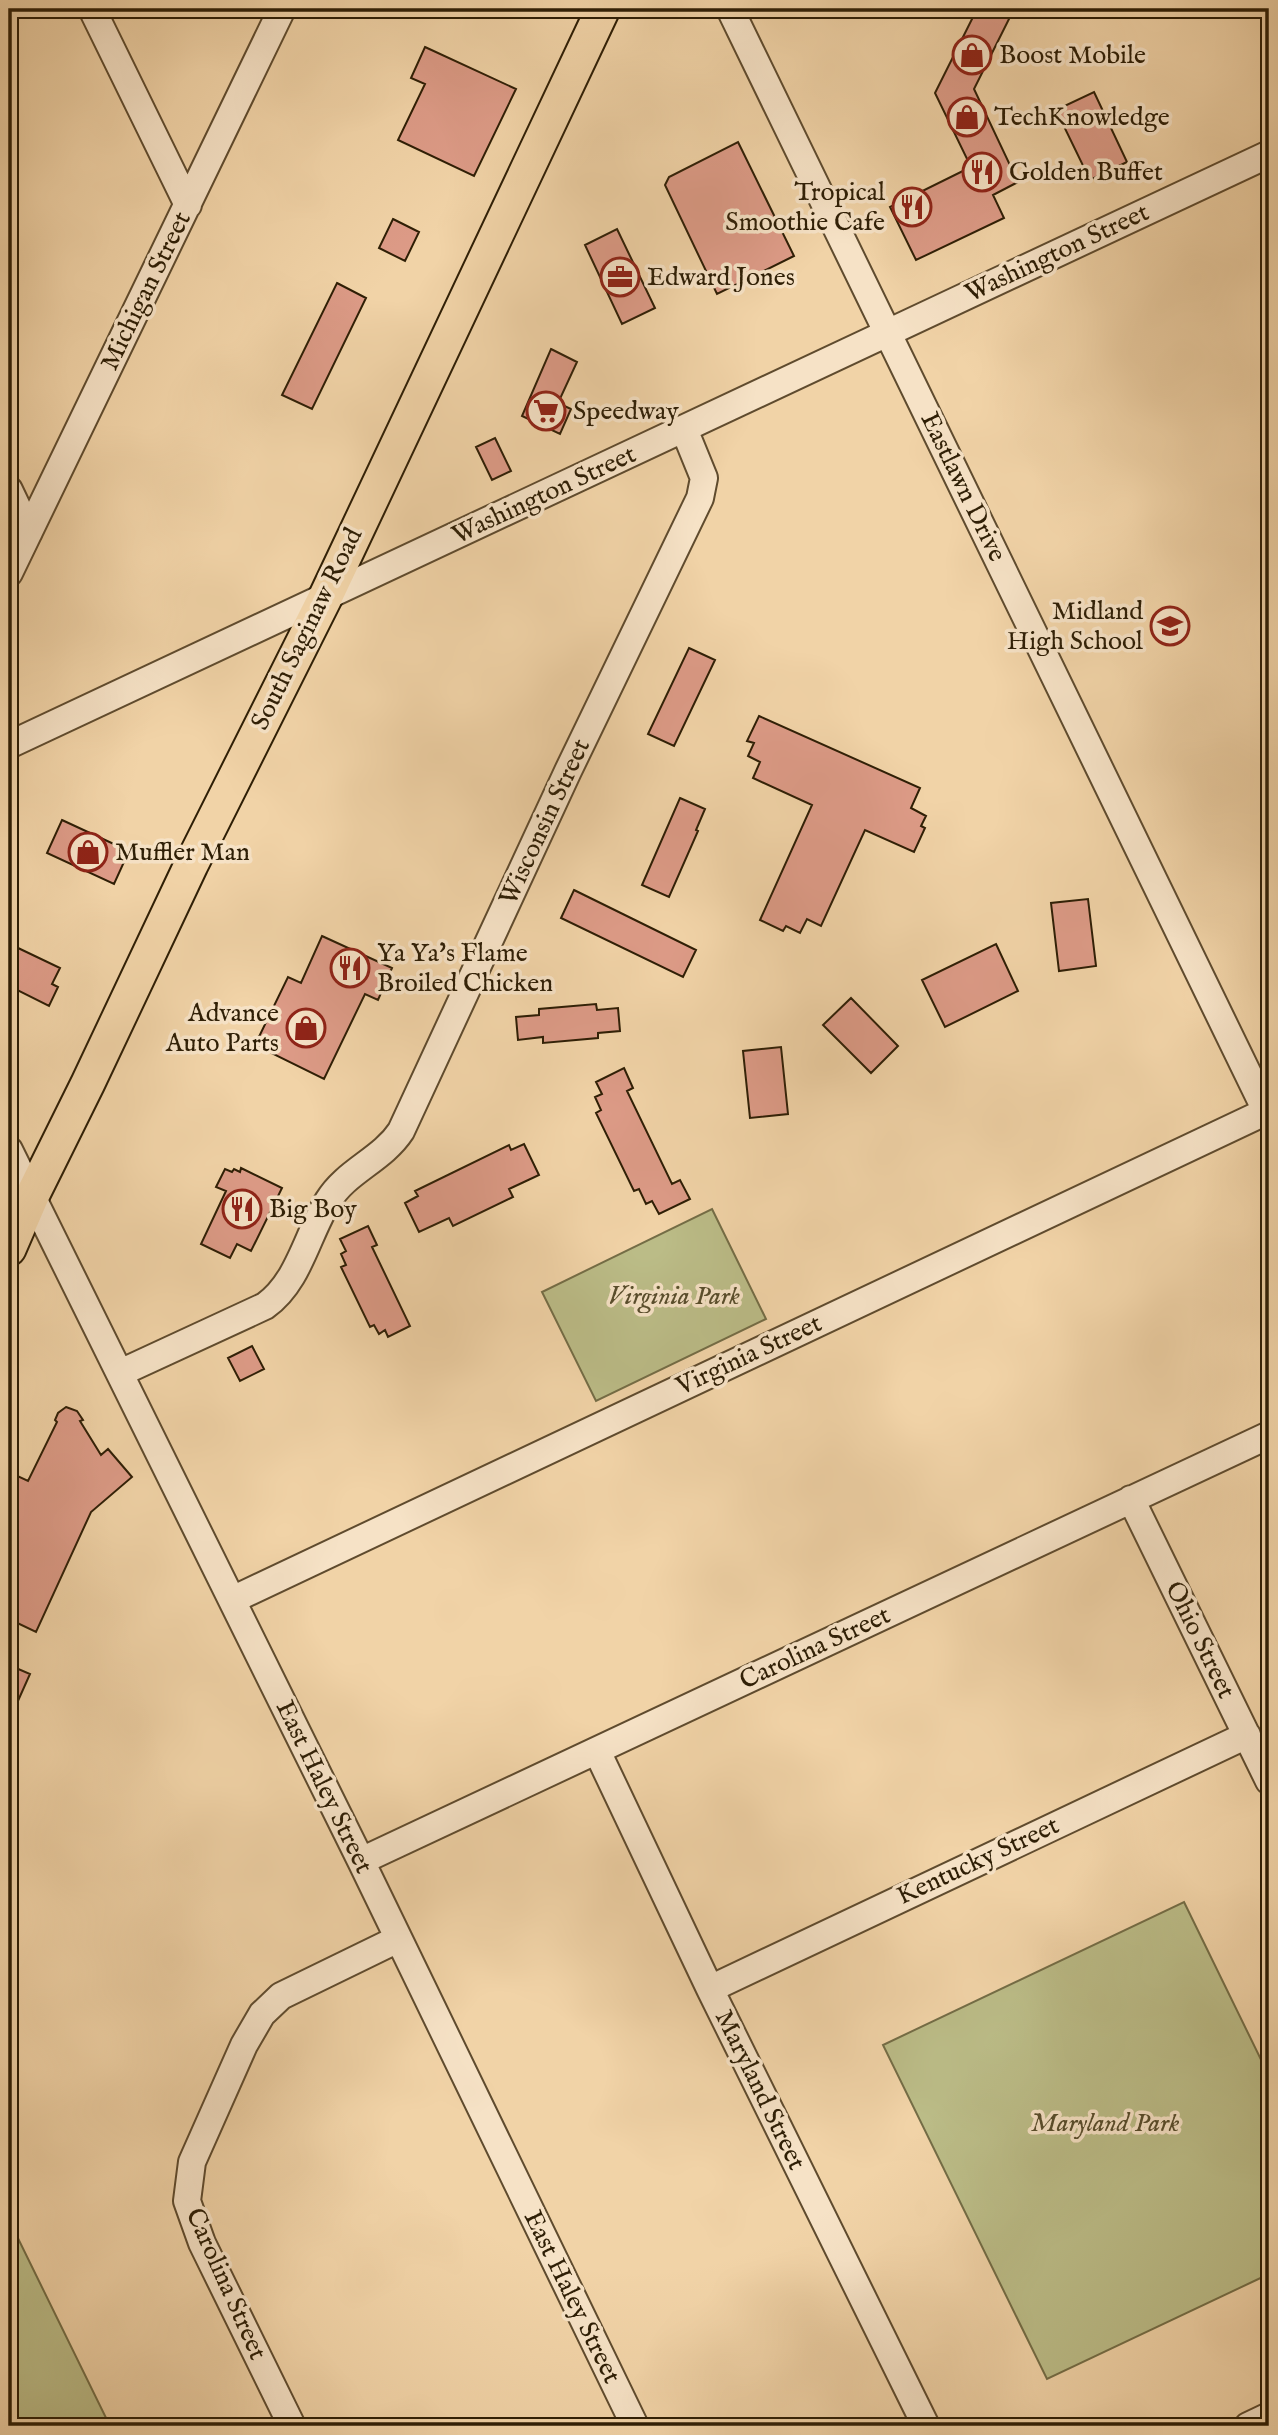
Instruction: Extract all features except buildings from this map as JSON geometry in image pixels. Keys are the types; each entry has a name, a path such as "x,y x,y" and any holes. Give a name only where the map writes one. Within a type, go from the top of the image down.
{"main road":[{"name":"South Saginaw Road","path":"9,1249 195,856 325,598 603,9"}],"street":[{"path":"92,9 188,205"},
{"name":"Michigan Street","path":"9,573 282,9"},
{"name":"Eastlawn Drive","path":"730,9 1268,1114"},
{"name":"Washington Street","path":"9,745 1269,154"},
{"name":"Wisconsin Street","path":"120,1373 265,1306 274,1299 291,1276 328,1199 348,1176 390,1147 401,1131 568,771 700,498 704,478 684,429"},
{"path":"9,490 29,531"},
{"name":"Virginia Street","path":"232,1600 1268,1114"},
{"name":"East Haley Street","path":"9,1150 635,2426"},
{"name":"Carolina Street","path":"360,1861 1269,1435"},
{"name":"Ohio Street","path":"1131,1499 1269,1781"},
{"name":"Kentucky Street","path":"710,1989 1247,1735"},
{"name":"Maryland Street","path":"597,1751 710,1989 926,2426"},
{"name":"Carolina Street","path":"292,2426 202,2243 187,2201 192,2162 244,2045 262,2014 281,1996 398,1939"},
{"path":"1248,2426 1269,2416"}],"green space":[{"name":"Virginia Park","path":"712,1209 766,1319 596,1401 542,1292"},
{"name":"Maryland Park","path":"1184,1902 1269,2076 1269,2274 1047,2379 883,2045"},
{"path":"11,2224 110,2426 9,2426"}],"place":[{"name":"Boost Mobile","path":"972,55"},
{"name":"TechKnowledge","path":"967,117"},
{"name":"Golden Buffet","path":"982,172"},
{"name":"Tropical Smoothie Cafe","path":"912,207"},
{"name":"Edward Jones","path":"620,277"},
{"name":"Speedway","path":"546,411"},
{"name":"Midland High School","path":"1170,626"},
{"name":"Muffler Man","path":"88,852"},
{"name":"Ya Ya's Flame Broiled Chicken","path":"350,968"},
{"name":"Advance Auto Parts","path":"306,1028"},
{"name":"Big Boy","path":"242,1209"}]}
